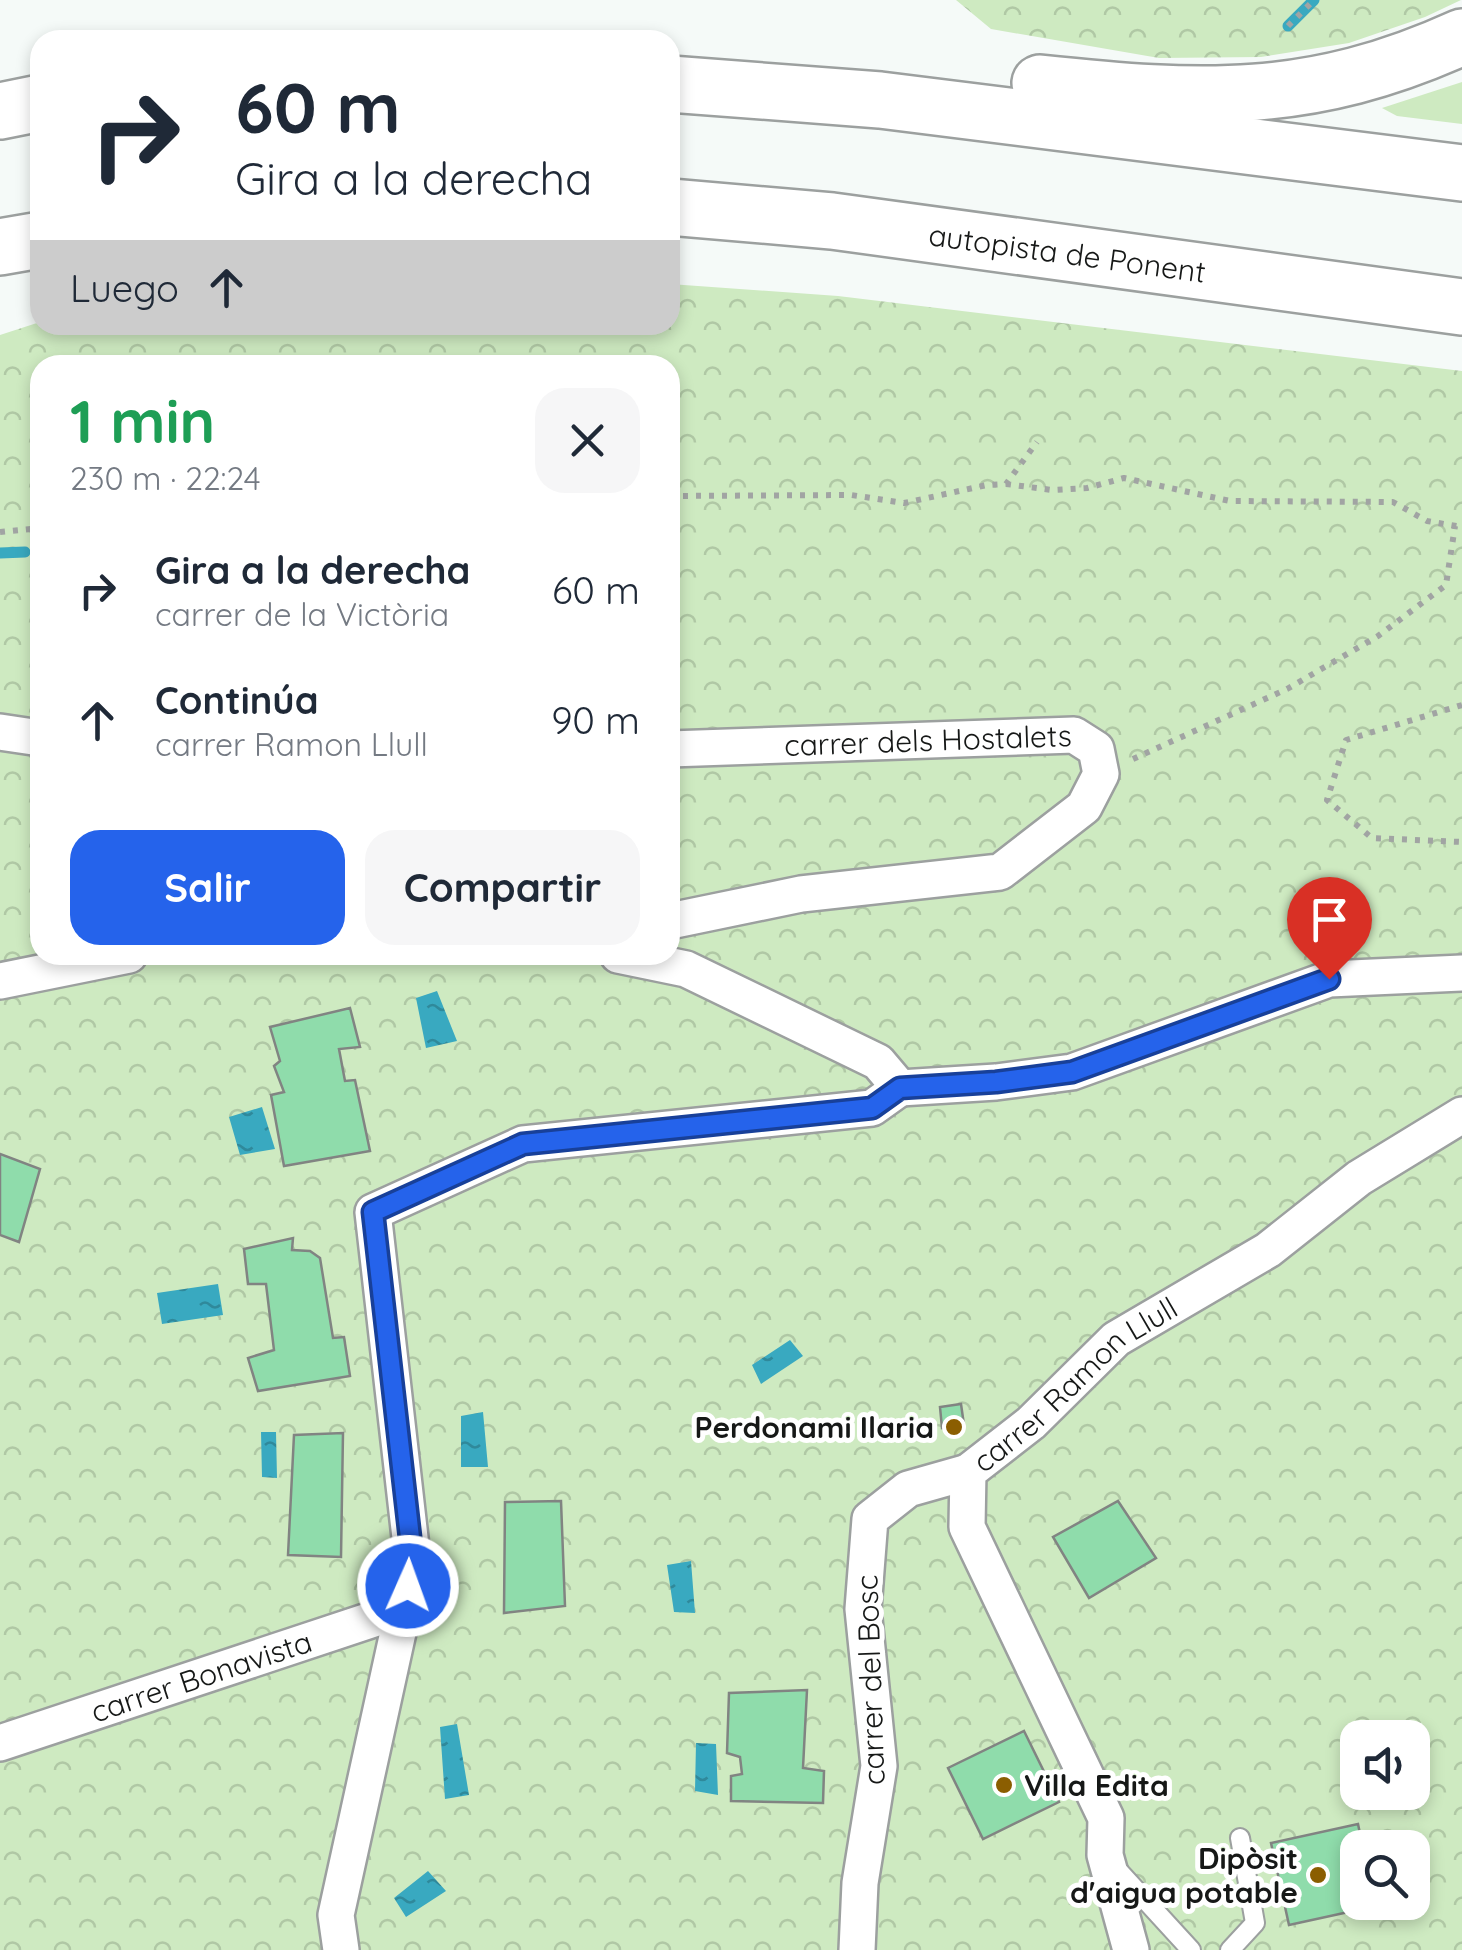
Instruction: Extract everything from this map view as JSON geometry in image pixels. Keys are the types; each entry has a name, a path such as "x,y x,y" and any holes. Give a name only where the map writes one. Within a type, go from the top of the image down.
{"highway":[{"path":"880,100 958,74 1175,96 1249,94 1356,76 1396,65 1462,37"},
{"path":"680,85 880,100 1462,172"},
{"path":"0,111 30,105"},
{"name":"autopista de Ponent","path":"680,208 832,222 1462,306"},
{"path":"0,247 30,242"}],"street":[{"path":"0,732 30,736"},
{"name":"carrer dels Hostalets","path":"680,749 1074,736 1096,749 1101,774 1084,807 1000,872 801,894 680,919"},
{"path":"0,981 79,965"},
{"path":"667,965 686,969 878,1062 900,1088"},
{"path":"340,1950 336,1915 413,1564 373,1212 523,1144 872,1108 900,1088 1072,1072 1329,979 1462,973"},
{"name":"carrer Ramon Llull","path":"1131,1950 1104,1856 1106,1818 966,1527 968,1472 1031,1423 1116,1339 1268,1250 1360,1178 1462,1116"},
{"name":"carrer del Bosc","path":"857,1950 860,1882 879,1766 862,1609 870,1520 908,1489 968,1472"},
{"name":"carrer Bonavista","path":"0,1743 404,1608"}],"lane":[{"path":"1230,1950 1256,1923 1240,1838"},
{"path":"1104,1856 1191,1950"}],"path":[{"path":"1288,26 1314,0"},
{"path":"1006,484 1037,442"},
{"path":"680,496 852,495 904,503 987,484 1052,490 1087,488 1124,478 1230,501 1393,502 1427,521 1458,527 1446,584 1378,636 1287,689 1101,774"},
{"path":"0,532 30,529"},
{"path":"1462,705 1346,740 1328,800 1372,838 1462,842"}],"green space":[{"path":"956,0 1461,0 1349,43 1261,57 1159,58 991,29"},
{"path":"1462,82 1462,124 1397,116 1382,108"},
{"path":"680,285 838,296 1462,371 1462,1950 0,1950 0,335 30,325 30,335 680,335"}],"water":[{"path":"437,991 457,1041 426,1048 416,998"},
{"path":"262,1107 275,1149 240,1155 229,1117"},
{"path":"218,1284 223,1315 162,1324 157,1293"},
{"path":"790,1340 803,1356 761,1384 752,1365"},
{"path":"483,1412 488,1467 461,1467 461,1416"},
{"path":"261,1432 276,1432 277,1478 262,1477"},
{"path":"691,1561 695,1613 674,1612 667,1565"},
{"path":"457,1724 469,1795 445,1799 440,1727"},
{"path":"696,1743 716,1744 718,1795 695,1791"},
{"path":"428,1871 446,1891 406,1917 394,1898"}],"building":[{"path":"350,1008 360,1047 339,1049 345,1081 355,1080 370,1151 284,1166 271,1095 284,1092 274,1066 280,1061 270,1027"},
{"path":"0,1154 40,1169 19,1242 0,1235"},
{"path":"293,1238 292,1250 310,1251 320,1258 333,1338 344,1337 350,1376 258,1391 248,1358 274,1350 266,1284 248,1284 244,1249"},
{"path":"961,1404 964,1425 942,1428 940,1407"},
{"path":"343,1433 341,1557 288,1555 294,1435"},
{"path":"561,1501 565,1606 504,1613 505,1502"},
{"path":"1118,1501 1156,1558 1089,1598 1053,1537"},
{"path":"807,1690 803,1768 824,1771 823,1803 731,1801 731,1776 742,1774 740,1757 727,1753 729,1693"},
{"name":"Villa Edita","path":"1024,1731 1059,1802 983,1839 948,1768"},
{"name":"Dipòsit d'aigua potable","path":"1358,1824 1359,1830 1340,1830 1340,1914 1289,1925 1271,1843"}],"waterway":[{"path":"1288,26 1314,0"},
{"path":"0,553 25,552"}],"place":[{"name":"Perdonami Ilaria","path":"954,1427"},
{"name":"Villa Edita","path":"1004,1785"},
{"name":"Dipòsit d'aigua potable","path":"1318,1875"}],"route":[{"path":"408,1586 413,1564 373,1212 523,1144 872,1108 900,1088 1072,1072 1329,979"}]}
